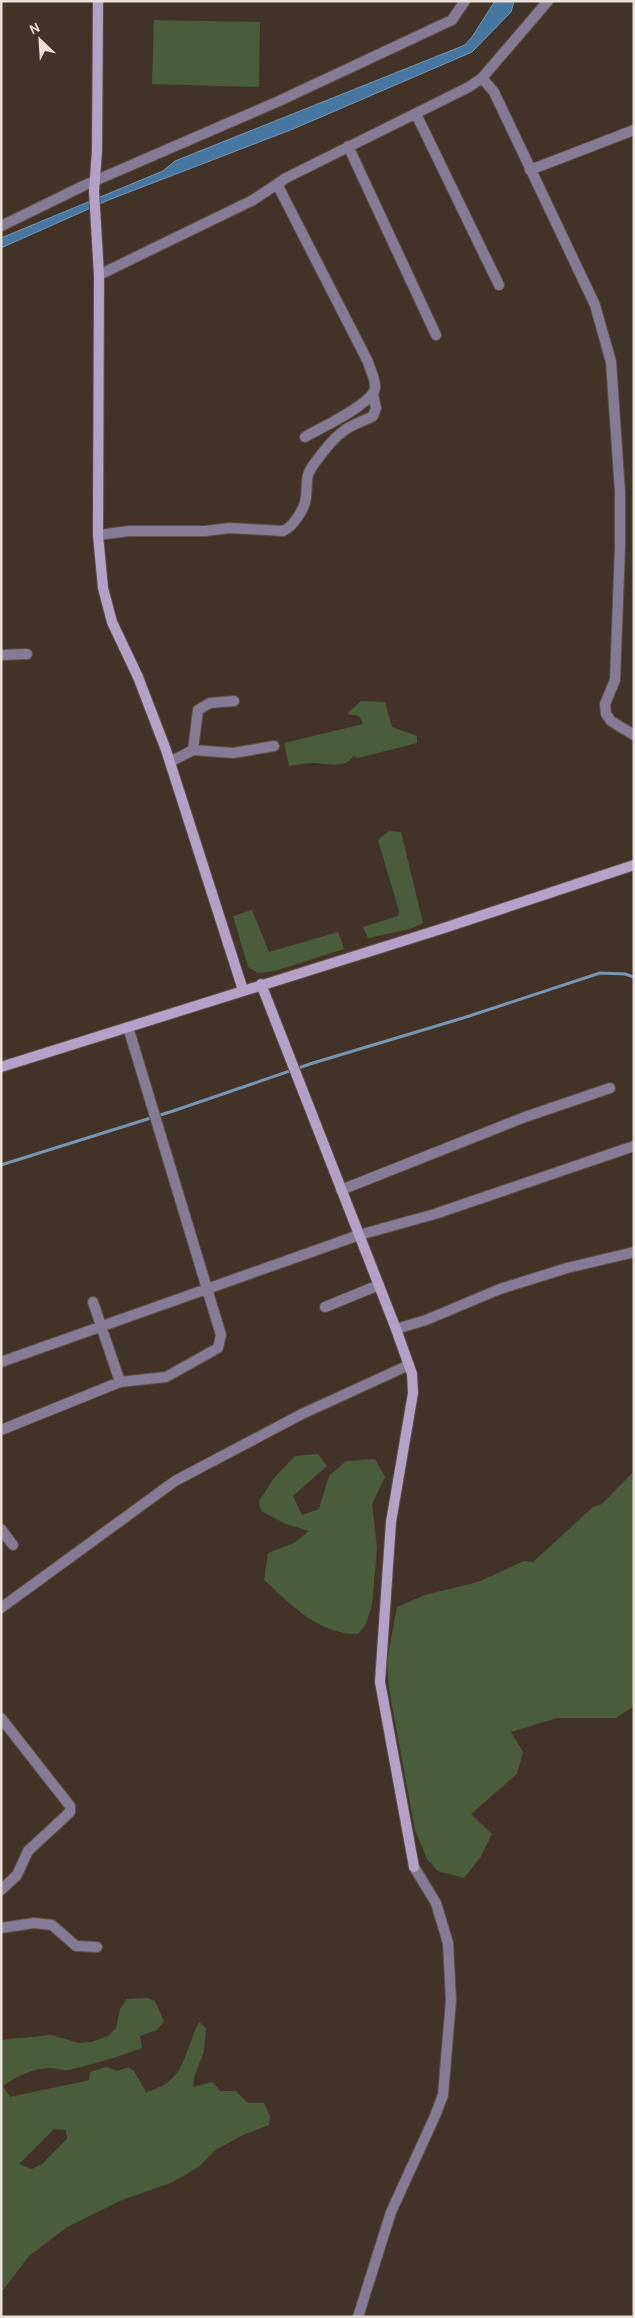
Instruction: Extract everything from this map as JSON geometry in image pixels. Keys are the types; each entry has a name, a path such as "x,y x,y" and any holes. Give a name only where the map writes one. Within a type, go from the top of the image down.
{"street":[{"path":"98,1 97,151 94,186 99,275 98,535 103,588 112,622 138,677 170,762 242,990"},
{"path":"1,226 94,186 452,20 465,1"},
{"path":"99,275 253,200 277,184 348,146 416,114 482,78 548,1"},
{"path":"482,78 494,92 595,305 611,362 620,492 620,547 615,680 605,704 606,714 611,722 634,735"},
{"path":"416,114 499,285"},
{"path":"530,170 634,130"},
{"path":"348,146 436,335"},
{"path":"98,535 129,531 205,531 230,528 283,531 289,528 296,519 306,498 306,480 313,466 331,442 346,429 373,416 376,408 373,394 375,386 368,362 277,184"},
{"path":"305,437 363,404 373,394"},
{"path":"1,655 28,654"},
{"path":"193,750 198,710 210,703 234,701"},
{"path":"170,762 193,750 233,753 274,746"},
{"path":"1,1067 441,929 634,865"},
{"path":"261,984 412,1374 413,1400 391,1522 380,1664 384,1704 414,1868 436,1903 448,1943 451,2000 442,2095 435,2116 391,2212 358,2317"},
{"path":"1,1430 120,1382 166,1376 218,1348 221,1335 128,1027"},
{"path":"341,1190 524,1117 610,1088"},
{"path":"1,1362 102,1328 359,1235 435,1214 634,1146"},
{"path":"396,1329 426,1320 500,1289 567,1268 634,1252"},
{"path":"325,1307 379,1285"},
{"path":"92,1302 120,1382"},
{"path":"1,1608 175,1481 302,1414 409,1365"},
{"path":"1,1529 13,1544"},
{"path":"1,1718 70,1806 70,1812 28,1851 17,1875 1,1890"},
{"path":"1,1928 34,1923 52,1926 76,1946 97,1947"}],"green space":[{"path":"154,20 260,22 259,87 152,84"},
{"path":"361,701 385,702 392,727 417,736 417,743 358,758 353,756 346,763 341,764 310,763 289,766 284,743 363,724 359,716 347,714"},
{"path":"389,831 401,832 423,923 410,929 368,938 363,927 398,916 399,911 378,840"},
{"path":"252,910 269,952 338,932 344,949 275,971 258,973 248,967 233,916"},
{"path":"318,1454 327,1466 293,1496 302,1515 319,1509 329,1476 346,1461 375,1459 385,1477 372,1504 377,1548 372,1604 366,1624 358,1634 343,1633 318,1624 295,1608 264,1580 268,1553 294,1543 309,1531 286,1524 261,1511 259,1501 274,1478 295,1456"},
{"path":"634,1471 634,1706 616,1718 557,1718 511,1732 523,1752 517,1774 471,1814 492,1834 480,1858 464,1878 438,1871 427,1859 415,1830 389,1689 387,1661 397,1607 425,1595 478,1582 524,1561 533,1562 593,1507 602,1504"},
{"path":"147,1998 155,2001 164,2021 157,2030 140,2036 142,2048 69,2070 43,2068 31,2071 3,2086 10,2097 89,2080 90,2072 106,2067 118,2071 128,2067 134,2071 146,2092 159,2087 169,2081 182,2065 199,2022 206,2028 204,2051 194,2078 193,2087 213,2082 220,2091 236,2091 248,2103 264,2103 270,2116 269,2125 243,2135 214,2151 200,2166 173,2182 122,2200 67,2227 29,2256 1,2293 1,2040 51,2035 79,2043 91,2042 108,2036 116,2028 120,2009 127,1999","holes":["54,2129 66,2130 67,2139 42,2164 32,2169 19,2164"]}],"water":[{"path":"495,1 514,1 511,12 472,52 293,129 111,199 1,248 1,238 163,171 175,161 465,45"}],"waterway":[{"path":"1,1165 173,1111 313,1063 463,1018 600,973 625,974 634,977"}]}
